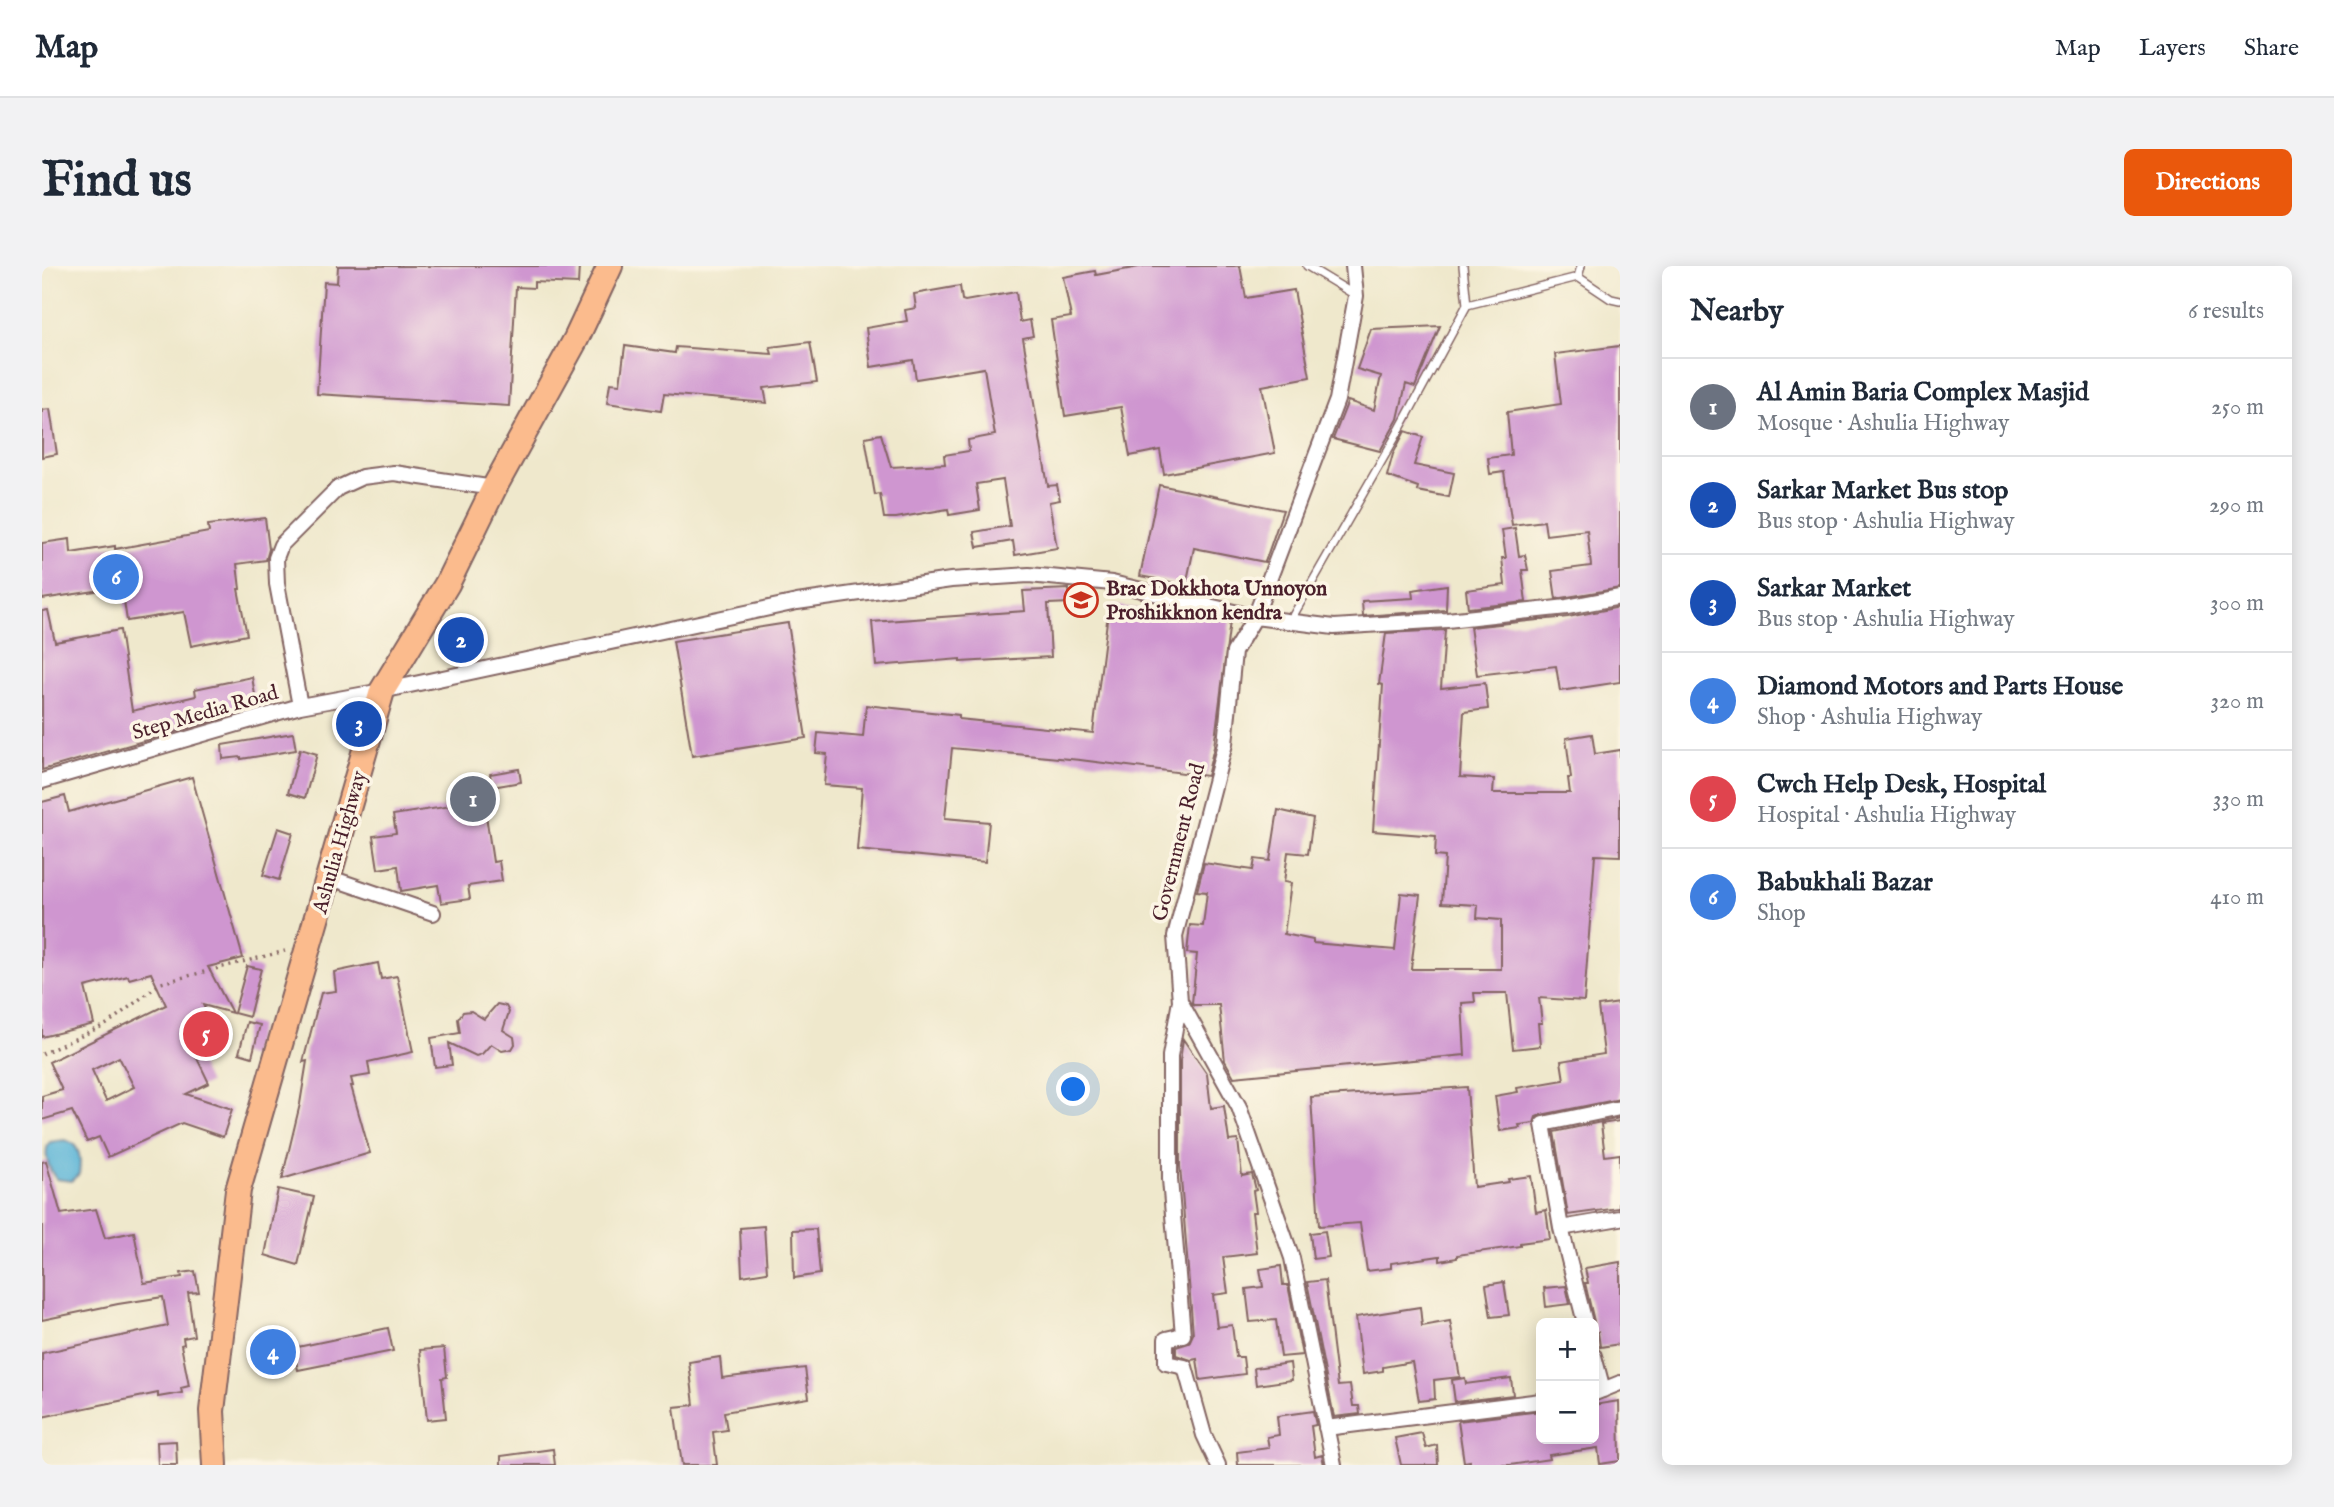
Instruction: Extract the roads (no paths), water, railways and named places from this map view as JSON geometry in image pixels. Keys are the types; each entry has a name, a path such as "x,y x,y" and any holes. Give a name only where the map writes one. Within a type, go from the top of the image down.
{"highway":[{"name":"Ashulia Highway","path":"215,1465 212,1410 238,1190 382,691 447,584 494,488 576,339 610,266"}],"street":[{"name":"Government Road","path":"1334,1465 1292,1258 1239,1107 1180,1001 1175,936 1225,744 1234,652 1255,617 1338,400 1356,296 1353,266"},
{"path":"300,706 276,584 276,558 281,545 338,488 362,477 394,473 494,488"},
{"name":"Step Media Road","path":"42,781 300,706 382,691 797,602 951,580 1029,575 1112,583 1255,617 1334,627 1447,620 1567,607 1620,597"},
{"path":"328,877 433,913"},
{"path":"1180,1001 1170,1056 1170,1179 1183,1335 1166,1339 1166,1363 1185,1367 1204,1435 1219,1465"},
{"path":"1584,1318 1560,1228 1543,1124 1620,1108"},
{"path":"1560,1228 1620,1218"},
{"path":"1599,1392 1620,1383"},
{"path":"1326,1428 1536,1402"}],"lane":[{"path":"1307,266 1356,296"},
{"path":"1290,621 1467,305 1463,266"},
{"path":"1578,277 1581,266"},
{"path":"1467,305 1578,277 1611,299 1620,301"}],"water":[{"path":"65,1140 74,1145 80,1158 79,1174 71,1181 56,1179 47,1155 50,1142"}],"place":[{"name":"Babukhali Bazar","path":"116,577"},
{"name":"Brac Dokkhota Unnoyon Proshikknon kendra","path":"1081,600"},
{"name":"Sarkar Market Bus stop","path":"461,640"},
{"name":"Sarkar Market","path":"359,724"},
{"name":"Al Amin Baria Complex Masjid","path":"473,799"},
{"name":"Cwch Help Desk, Hospital","path":"206,1034"},
{"name":"Diamond Motors and Parts House","path":"273,1352"}]}
